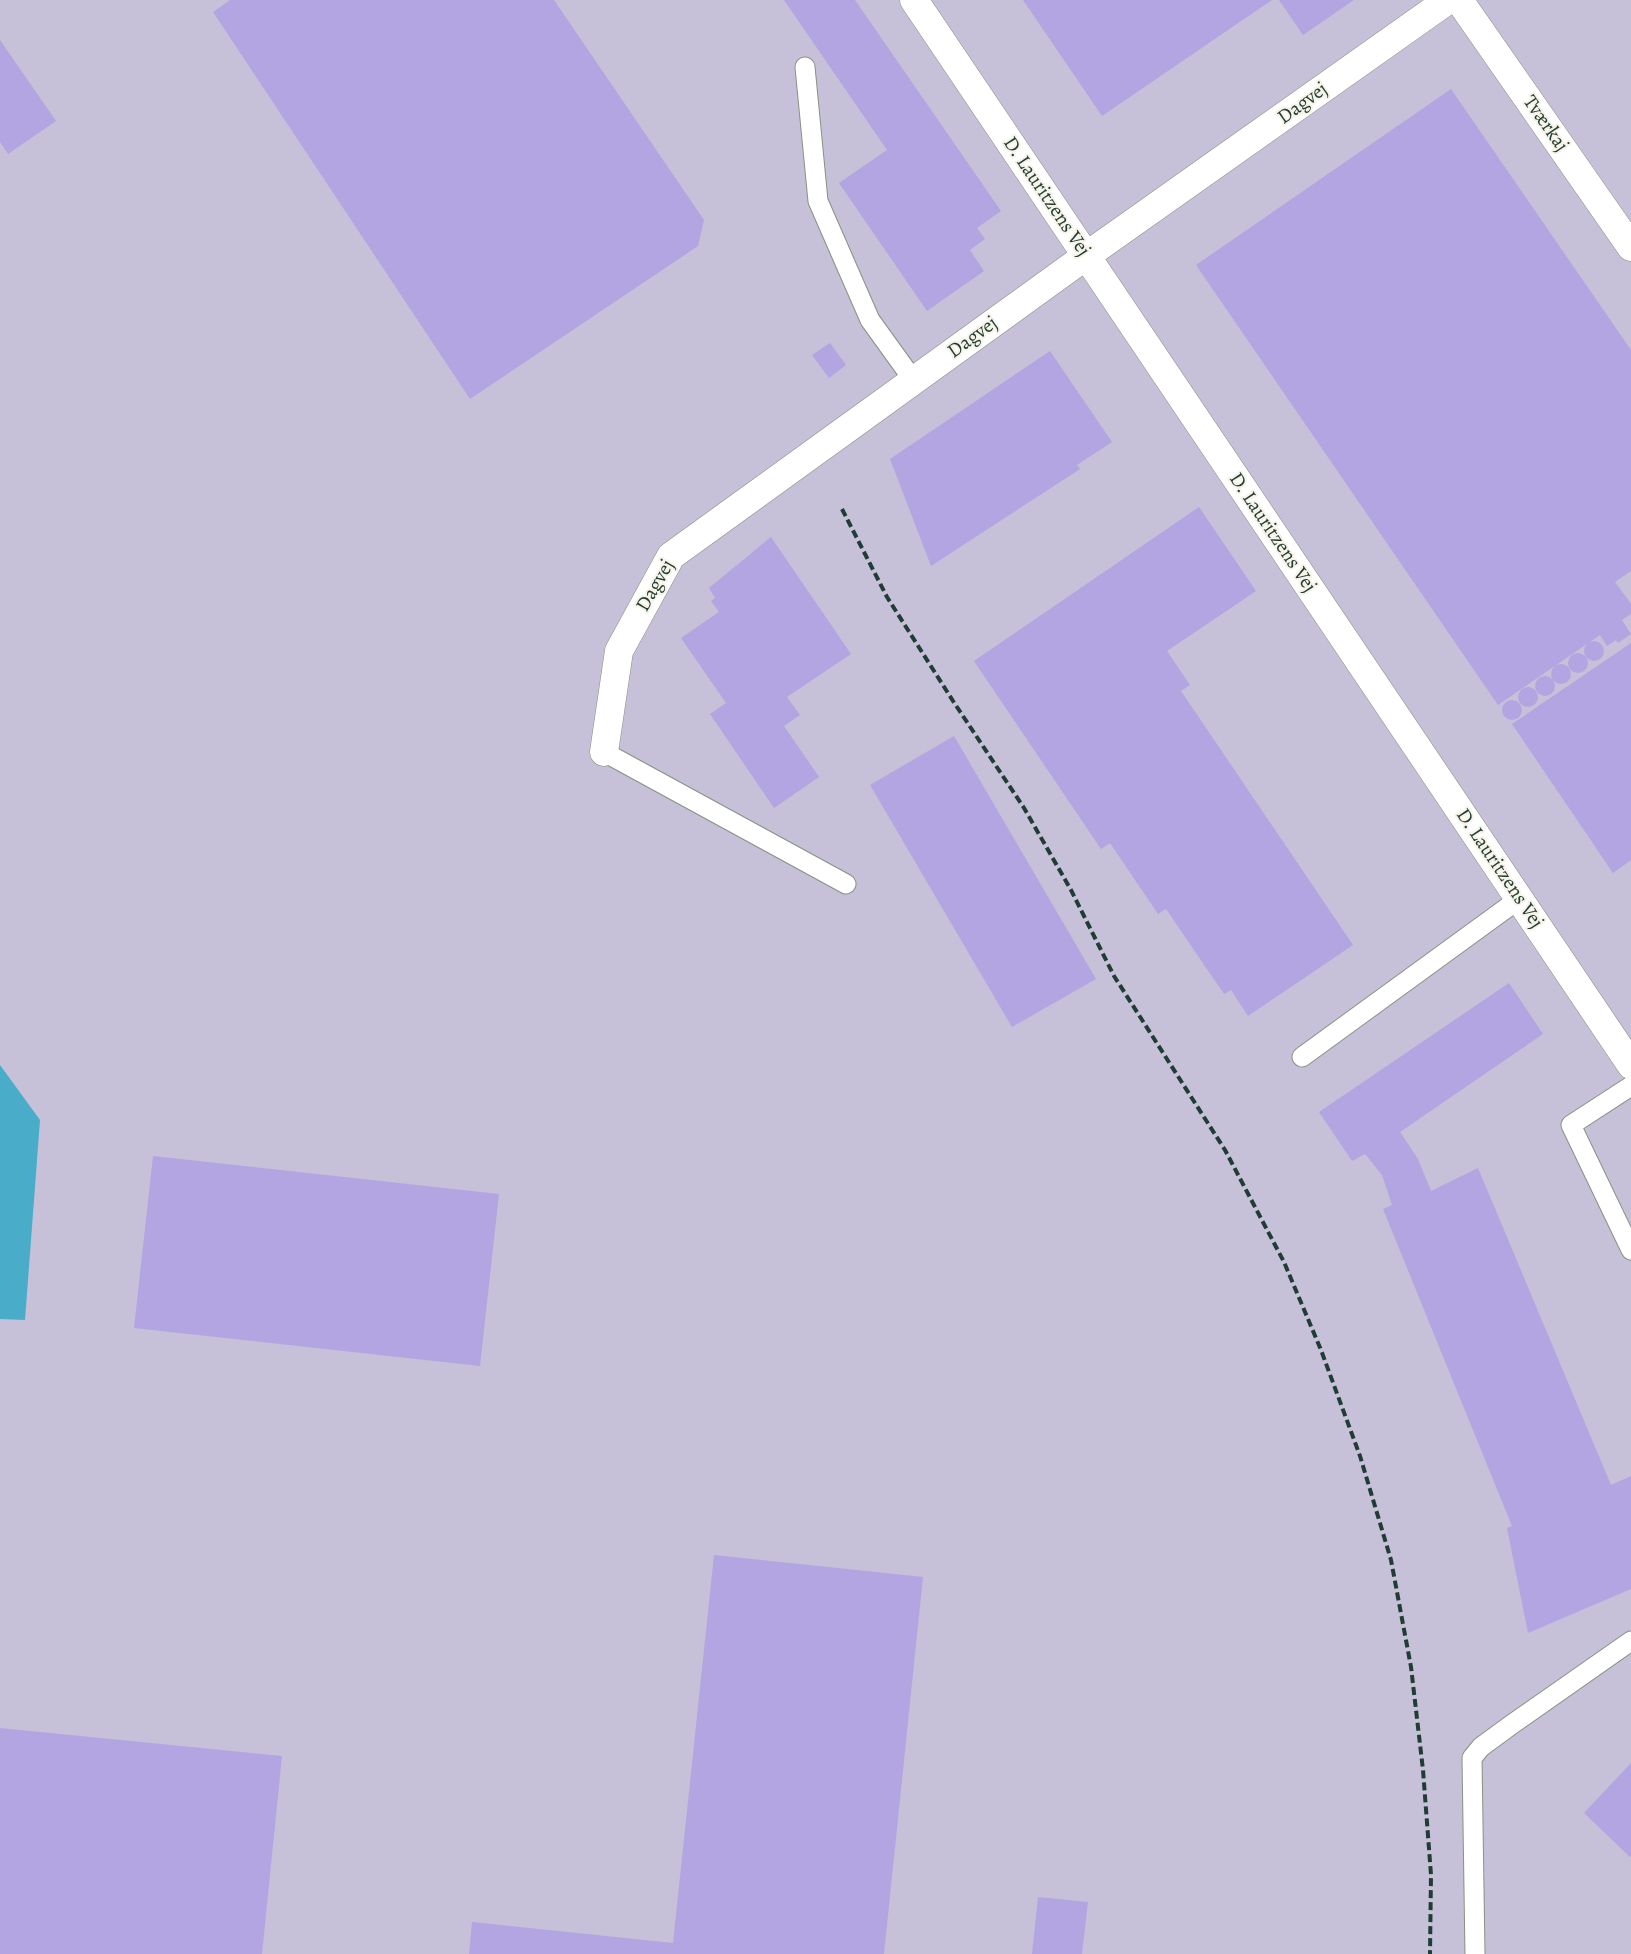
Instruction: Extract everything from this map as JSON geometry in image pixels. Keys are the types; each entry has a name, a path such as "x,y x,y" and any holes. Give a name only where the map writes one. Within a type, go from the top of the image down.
{"street":[{"name":"D. Lauritzens Vej","path":"914,0 1631,1065"},
{"name":"Dagvej","path":"604,752 619,651 671,556 1086,256 1448,0"},
{"name":"Tværkaj","path":"1459,0 1631,247"}],"lane":[{"path":"805,67 818,201 870,320 914,381"},
{"path":"604,752 846,884"},
{"path":"1302,1057 1519,898"},
{"path":"1631,1086 1571,1125 1631,1250"},
{"path":"1475,1954 1472,1758 1481,1747 1631,1641"}],"shaded area":[{"path":"0,0 1631,0 1631,1954 0,1954"}],"water":[{"path":"0,1065 40,1120 25,1320 0,1319"}],"building":[{"path":"230,0 554,0 704,220 698,246 470,399 213,12"},
{"path":"784,0 855,0 1001,211 977,228 985,239 970,250 984,271 927,311 839,183 887,150"},
{"path":"1023,0 1272,0 1102,116"},
{"path":"1279,0 1354,0 1303,35"},
{"path":"0,40 56,121 8,154 0,142"},
{"path":"1451,89 1631,350 1631,571 1615,582 1631,604 1631,614 1622,620 1631,634 1618,643 1616,640 1607,646 1600,635 1498,705 1196,265"},
{"path":"830,343 846,365 829,378 812,355"},
{"path":"1050,351 1112,442 1077,465 1080,469 931,566 890,459"},
{"path":"1199,507 1256,591 1167,651 1190,685 1181,691 1353,945 1248,1016 1231,990 1224,994 1166,909 1158,914 1110,843 1101,849 974,661"},
{"path":"771,537 851,654 787,697 800,715 784,726 819,777 774,808 710,714 726,703 681,638 719,612 711,601 715,598 709,588"},
{"path":"1594,641 1601,644 1604,651 1601,658 1594,661 1587,658 1584,651 1587,644"},
{"path":"1631,643 1631,860 1613,873 1512,724"},
{"path":"1578,653 1585,656 1588,663 1585,670 1578,673 1571,670 1568,663 1571,656"},
{"path":"1561,664 1568,667 1571,674 1568,681 1561,684 1554,681 1551,674 1554,667"},
{"path":"1545,676 1552,679 1555,686 1552,693 1545,696 1538,693 1535,686 1538,679"},
{"path":"1528,687 1535,690 1538,697 1535,704 1528,707 1521,704 1518,697 1521,690"},
{"path":"1512,700 1519,703 1522,710 1519,717 1512,720 1505,717 1502,710 1505,703"},
{"path":"954,736 1096,979 1012,1027 870,785"},
{"path":"1509,983 1543,1034 1400,1132 1418,1159 1431,1191 1478,1168 1611,1485 1631,1476 1631,1589 1528,1633 1507,1528 1512,1526 1383,1209 1392,1205 1382,1175 1365,1154 1352,1161 1319,1112"},
{"path":"153,1156 499,1194 480,1366 134,1328"},
{"path":"714,1555 923,1577 884,1954 469,1954 472,1922 673,1943"},
{"path":"0,1728 282,1756 262,1954 0,1954"},
{"path":"1631,1763 1631,1856 1630,1857 1584,1813"},
{"path":"1038,1897 1088,1902 1082,1954 1032,1954"}],"railway":[{"path":"842,509 887,597 1024,808 1071,890 1114,976 1225,1150 1284,1262 1321,1350 1360,1456 1391,1560 1411,1667 1423,1770 1431,1875 1430,1954"}]}
